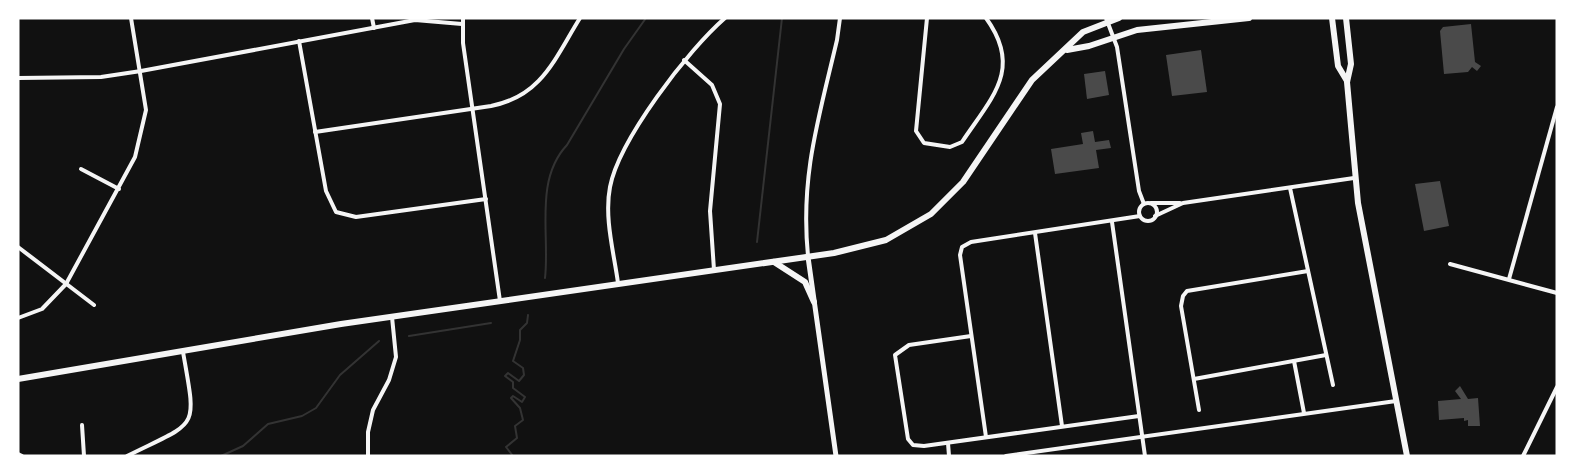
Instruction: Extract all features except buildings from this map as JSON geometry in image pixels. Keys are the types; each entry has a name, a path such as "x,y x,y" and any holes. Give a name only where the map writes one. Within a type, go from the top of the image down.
{"main road":[{"path":"18,380 392,316 872,246 902,233 931,214 963,182 1032,80 1083,32 1106,20 1119,18"},
{"path":"1066,50 1089,46 1112,36 1151,27 1249,18"},
{"path":"1332,18 1338,66 1347,82"},
{"path":"1346,18 1351,64 1347,82 1354,178 1407,456"},
{"path":"774,262 805,282 814,302"}],"street":[{"path":"18,318 42,309 66,284 135,157 145,124 146,110 131,18"},
{"path":"372,18 374,28"},
{"path":"315,132 505,104 531,90 580,18"},
{"path":"619,284 609,202 612,177 617,163 684,60 725,18"},
{"path":"836,456 808,257 805,208 807,172 840,18"},
{"path":"927,18 915,131 924,143 950,147 962,142 1002,75 1003,48 986,18"},
{"path":"18,78 102,77 415,20 463,21 500,301"},
{"path":"1106,20 1117,47 1139,191 1146,204 1155,208 1155,216"},
{"path":"299,41 326,191 332,208 341,215 356,217 486,198"},
{"path":"684,60 712,85 720,104 710,211 714,270"},
{"path":"1509,279 1557,107"},
{"path":"81,169 119,189"},
{"path":"1183,203 1147,221 1140,216 1139,210 1146,204 1183,203 1354,178"},
{"path":"1290,188 1333,385"},
{"path":"986,437 960,255 962,247 971,242 1140,216"},
{"path":"1112,222 1145,456"},
{"path":"1035,233 1062,426"},
{"path":"18,247 94,305"},
{"path":"1450,264 1557,293"},
{"path":"1199,410 1181,306 1183,296 1187,291 1308,271"},
{"path":"368,456 368,432 373,411 389,380 396,357 392,316"},
{"path":"971,336 909,345 895,355 908,439 913,445 948,443 1139,416"},
{"path":"127,456 179,430 189,420 192,402 183,351"},
{"path":"1194,379 1326,355"},
{"path":"1294,361 1304,413"},
{"path":"1523,456 1557,387"},
{"path":"1006,456 1396,400"},
{"path":"82,425 84,456"},
{"path":"948,443 949,456"},
{"path":"18,454 22,456"}],"waterway":[{"path":"545,278 546,208 550,174 624,49 646,18"},
{"path":"757,242 782,18"},
{"path":"513,456 506,447 517,438 515,426 523,420 520,408 511,398 513,396 522,402 525,397 513,388 513,382 505,376 508,373 519,381 524,375 523,368 513,361 520,340 520,330 527,323 528,315"},
{"path":"409,336 491,323"},
{"path":"221,456 243,446 268,424 302,416 316,408 340,375 379,341"}]}
